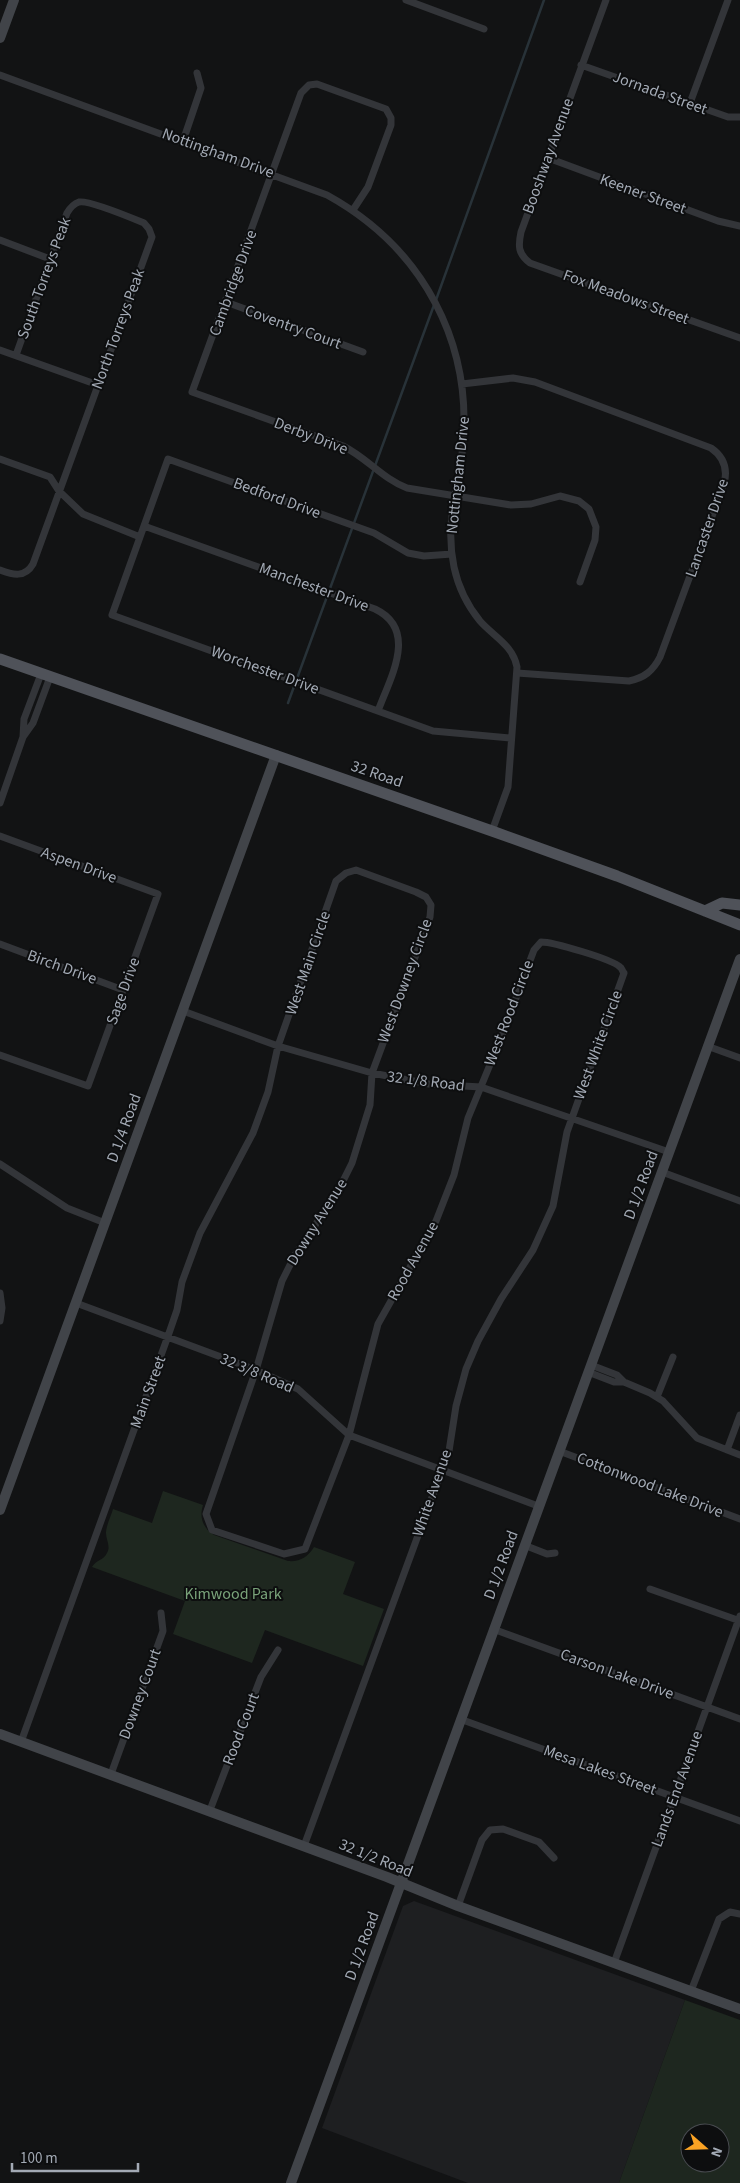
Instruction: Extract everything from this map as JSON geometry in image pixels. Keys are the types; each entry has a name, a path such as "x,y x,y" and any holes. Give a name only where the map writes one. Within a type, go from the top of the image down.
{"main road":[{"name":"32 Road","path":"0,660 492,831 740,925"},
{"path":"705,911 722,903 740,905"}],"street":[{"path":"0,38 14,0"},
{"path":"406,0 484,29"},
{"name":"Booshway Avenue","path":"518,247 520,232 606,0"},
{"path":"690,104 728,0"},
{"name":"Jornada Street","path":"581,64 728,117 740,116"},
{"path":"183,141 201,88 197,73"},
{"name":"Nottingham Drive","path":"0,75 314,189 353,210 390,241 425,284 442,315 450,336 462,384 464,427 462,455 454,496 451,528 455,574 467,603 481,622 510,649 516,660 517,673 508,787 492,831"},
{"name":"Cambridge Drive","path":"192,392 301,93 308,85 318,84 386,109 391,118 391,125 368,187 353,210"},
{"name":"Keener Street","path":"548,158 718,221 740,226"},
{"name":"South Torreys Peak","path":"16,355 67,213 75,204 88,203 144,223 150,229"},
{"name":"North Torreys Peak","path":"0,570 17,575 31,568 152,237 150,229"},
{"path":"0,240 50,259"},
{"name":"Fox Meadows Street","path":"518,247 530,263 740,338"},
{"name":"Coventry Court","path":"226,302 363,352"},
{"path":"0,350 98,385"},
{"name":"Lancaster Drive","path":"462,384 513,378 535,382 705,445 720,455 725,466 724,484 660,657 654,668 644,676 629,681 517,673"},
{"name":"Derby Drive","path":"192,392 343,446 358,454 385,477 399,485 454,496 517,505 531,504 560,496 579,500 589,509 596,527 595,540 580,582"},
{"path":"0,459 50,477 74,508 87,517 140,537"},
{"name":"Bedford Drive","path":"144,526 168,459 374,534 408,553 424,556 452,554"},
{"name":"Worchester Drive","path":"144,526 112,615 433,731 512,738"},
{"name":"Manchester Drive","path":"144,526 375,609 386,616 397,631 399,650 378,711"},
{"path":"0,802 23,737 33,723 46,675"},
{"name":"D 1/4 Road","path":"0,1510 276,755"},
{"name":"Aspen Drive","path":"0,836 158,894"},
{"name":"West Downey Circle","path":"336,881 346,873 356,870 416,892 426,897 431,905 430,917 372,1073"},
{"name":"West Main Circle","path":"278,1046 336,881"},
{"name":"Sage Drive","path":"0,1055 88,1086 158,894"},
{"name":"West Rood Circle","path":"481,1087 534,950 541,942 552,942 610,962 620,966 624,973"},
{"name":"Birch Drive","path":"0,944 123,990"},
{"name":"D 1/2 Road","path":"291,2183 740,959"},
{"name":"West White Circle","path":"572,1117 624,973"},
{"name":"32 1/8 Road","path":"183,1011 278,1046 372,1073 429,1084 481,1087 669,1152"},
{"name":"Main Street","path":"21,1742 168,1336 177,1310 182,1282 200,1233 253,1133 268,1092 278,1046"},
{"path":"707,1046 740,1058"},
{"name":"Downy Avenue","path":"306,1550 284,1554 212,1530 206,1514 256,1370 282,1281 295,1254 338,1191 352,1163 370,1106 372,1073"},
{"name":"Rood Avenue","path":"306,1550 349,1435 378,1324 436,1221 454,1175 468,1118 481,1087"},
{"name":"White Avenue","path":"304,1846 449,1452 456,1406 466,1369 478,1341 501,1299 533,1250 553,1206 567,1132 572,1117"},
{"path":"0,1164 49,1198 105,1224"},
{"path":"662,1172 740,1201"},
{"path":"0,1293 2,1308 0,1321"},
{"name":"32 3/8 Road","path":"76,1303 256,1370 298,1389 349,1435 538,1506"},
{"path":"658,1397 673,1357"},
{"path":"589,1368 617,1375 624,1382 658,1397 692,1434 702,1441 740,1455"},
{"path":"727,1450 740,1415"},
{"name":"Cottonwood Lake Drive","path":"559,1451 740,1519"},
{"path":"524,1545 547,1554 555,1553"},
{"path":"650,1589 739,1619"},
{"name":"Downey Court","path":"112,1774 163,1631 161,1613"},
{"name":"Lands End Avenue","path":"614,1962 739,1619"},
{"name":"Carson Lake Drive","path":"493,1629 740,1719"},
{"name":"Rood Court","path":"210,1810 260,1678 278,1650"},
{"name":"Mesa Lakes Street","path":"460,1719 740,1821"},
{"name":"32 1/2 Road","path":"0,1734 210,1810 458,1906 740,2009"},
{"path":"458,1906 482,1840 490,1830 503,1829 540,1842 554,1858"},
{"path":"691,1991 719,1919 730,1912 740,1914"}],"shaded area":[{"path":"414,1901 685,2000 619,2183 468,2183 322,2128 403,1906"}],"green space":[{"name":"Kimwood Park","path":"163,1491 203,1505 201,1514 203,1522 214,1535 288,1561 296,1561 303,1558 314,1547 355,1562 343,1594 384,1609 363,1666 265,1630 252,1663 173,1634 185,1601 92,1567 106,1555 108,1550 106,1530 113,1509 152,1523"},
{"path":"685,2000 740,2020 740,2183 619,2183"}],"waterway":[{"path":"436,300 544,0"},
{"path":"288,703 434,305"}]}
